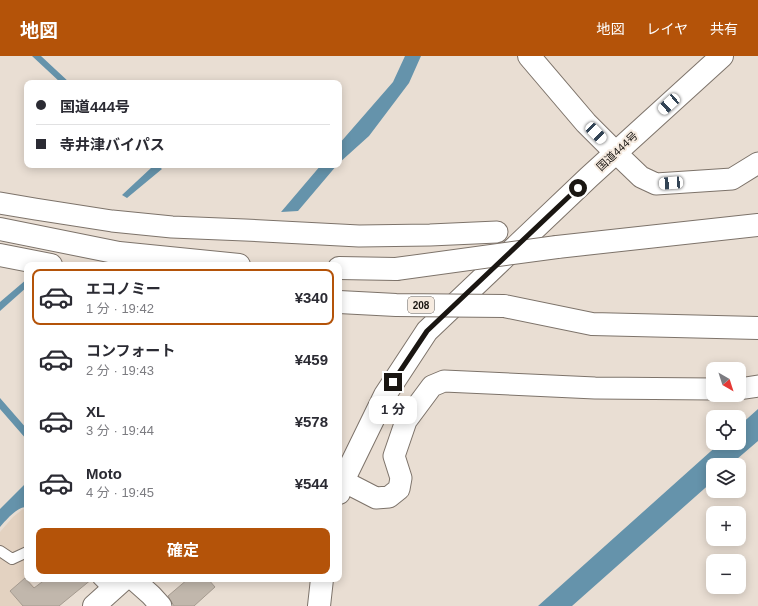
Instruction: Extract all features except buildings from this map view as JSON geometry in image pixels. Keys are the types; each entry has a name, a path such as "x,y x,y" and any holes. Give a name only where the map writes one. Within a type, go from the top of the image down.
{"main road":[{"path":"529,56 586,123 616,153"},
{"name":"国道444号","path":"342,481 385,395 427,331 616,153 722,56"},
{"path":"342,268 396,269 557,247 758,225"},
{"path":"0,229 119,253 210,262"},
{"path":"0,255 36,262"},
{"name":"208","path":"342,302 396,305 504,306 592,324 758,328"},
{"path":"319,606 322,582"},
{"path":"94,606 111,583"}],"street":[{"path":"616,153 641,177 656,184 732,179 758,163"},
{"path":"0,203 112,221 172,227 359,236 497,232"},
{"path":"342,486 376,498 389,497 399,489 401,478 394,456 406,421 432,386 444,381 595,388 706,389"},
{"path":"746,388 758,386"},
{"path":"136,582 161,606"}],"lane":[{"path":"0,551 12,559 24,553"}],"shaded area":[{"path":"24,509 24,582 30,582 54,606 0,606 0,532 13,517"}],"water":[{"path":"32,56 41,56 67,80 58,80"},
{"path":"405,56 421,56 409,83 369,136 342,160 342,141 393,82"},
{"path":"151,168 162,169 127,198 122,195"},
{"path":"318,168 334,168 298,211 281,212"},
{"path":"24,282 24,290 0,311 0,302"},
{"path":"0,398 24,426 24,437 0,409"},
{"path":"758,409 758,441 738,458 706,458 706,487 572,606 538,606 712,450 746,450 746,420"},
{"path":"24,485 24,507 16,511 0,527 0,509"}],"route":[{"path":"393,382 427,331 578,188"}]}
